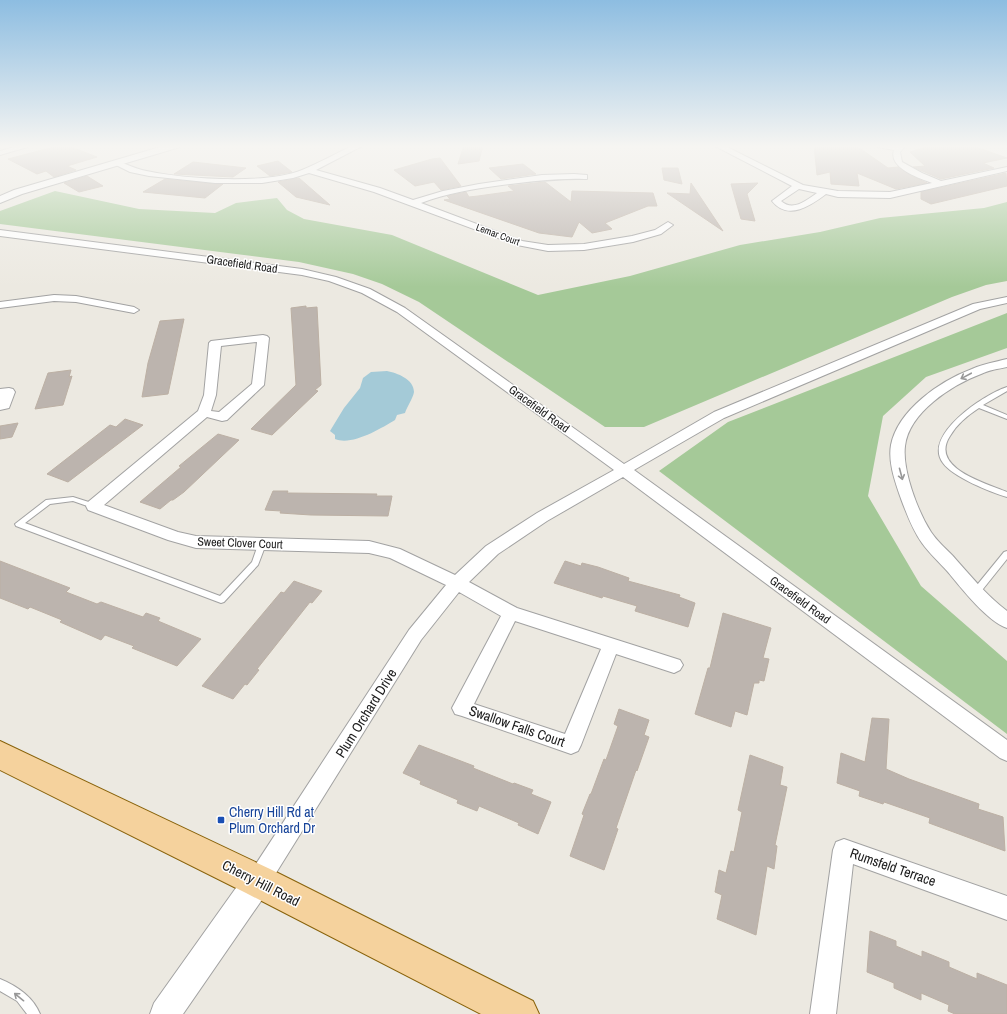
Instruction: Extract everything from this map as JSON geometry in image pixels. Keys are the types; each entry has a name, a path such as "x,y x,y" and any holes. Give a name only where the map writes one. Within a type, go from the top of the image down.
{"main road":[{"name":"Cherry Hill Road","path":"0,755 258,881 520,1014"}],"street":[{"path":"0,200 17,192"},
{"name":"Lemar Court","path":"384,192 520,243 548,248 584,248 633,239 658,232 668,225"},
{"path":"414,203 429,196 446,192"},
{"path":"789,192 776,201 788,208 798,208 823,192"},
{"path":"826,192 890,195 901,192"},
{"name":"Gracefield Road","path":"0,233 302,272 366,291 400,310 625,470 1007,752"},
{"path":"0,305 54,298 76,299 134,310"},
{"name":"Plum Orchard Drive","path":"165,1014 258,881 415,635 458,584 492,550 542,517 719,415 971,309 1007,300"},
{"path":"93,506 204,413 210,396 215,343 263,338 258,385 222,418 204,413"},
{"path":"1006,365 973,372 945,386 921,406 905,426 898,446 900,472 912,507 925,535 976,592 1007,620"},
{"path":"0,393 9,392 4,405 0,406"},
{"name":"Sweet Clover Court","path":"93,506 174,536 196,542 369,547 394,553 458,584"},
{"path":"458,584 511,613 674,665"},
{"name":"Swallow Falls Court","path":"511,613 462,708 570,745 611,645"},
{"name":"Rumsfeld Terrace","path":"823,1014 844,850 1007,908"}],"lane":[{"path":"1007,389 978,405 958,422 942,445 941,455 946,463 958,472 1007,495"},
{"path":"978,405 1007,417"},
{"path":"93,506 73,499 48,502 19,524 221,600 255,562 262,544"},
{"path":"976,592 1007,554"},
{"path":"0,985 21,997 34,1014"}],"green space":[{"path":"51,192 61,192 139,209 215,213 236,203 277,198 287,210 304,219 392,235 538,295 630,276 740,245 820,232 880,218 984,208 1007,202 1007,281 986,285 952,297 644,427 605,427 419,302 382,284 353,274 299,262 0,224 0,211"},
{"path":"1007,313 1007,348 926,377 883,416 868,496 921,586 1007,661 1007,734 659,471 728,422"}],"water":[{"path":"387,371 404,377 413,387 414,392 405,413 397,415 395,420 366,436 342,441 335,439 335,435 330,431 344,408 360,388 363,378 371,372"}],"building":[{"path":"146,192 212,192 205,198"},
{"path":"290,192 315,192 330,205 296,197"},
{"path":"464,192 466,192 469,197 504,192 558,192 571,202 572,192 653,193 657,206 648,206 605,223 612,229 592,233 579,222 572,237 539,233 444,200 450,199 447,196"},
{"path":"690,192 697,192 723,231 667,193 690,194"},
{"path":"733,192 749,192 747,194 755,221 741,219"},
{"path":"921,192 980,192 931,204 921,199"},
{"path":"306,306 306,308 317,307 321,385 315,390 318,391 272,435 251,429 296,385 291,308"},
{"path":"184,319 168,394 142,397 148,363 160,321"},
{"path":"71,370 69,377 72,376 63,405 35,409 48,373"},
{"path":"125,419 143,425 68,482 47,474 110,425 116,427"},
{"path":"18,423 12,437 0,439 0,426"},
{"path":"218,434 239,440 184,492 160,509 140,502 181,467 179,466"},
{"path":"273,491 288,491 287,493 377,494 376,496 392,496 388,516 311,515 280,513 281,511 265,510"},
{"path":"0,561 70,588 66,592 97,604 101,602 143,617 146,613 160,618 158,621 201,639 177,666 132,648 134,646 105,635 101,640 60,622 62,620 30,607 28,609 0,598"},
{"path":"565,561 581,566 582,563 598,567 629,578 628,581 680,595 679,597 695,603 688,627 635,611 637,606 603,596 602,598 554,583"},
{"path":"294,581 322,591 312,603 310,602 257,669 259,670 247,685 245,684 233,699 202,686 281,592 284,593"},
{"path":"723,613 771,628 763,658 769,659 764,681 759,680 759,683 754,683 747,715 735,711 731,727 695,714 708,668 710,668"},
{"path":"619,709 649,720 644,735 649,737 616,828 618,829 604,870 570,856 584,815 582,814 604,759 606,760 618,726 614,724"},
{"path":"872,718 889,719 886,769 909,779 979,804 978,809 1003,817 1005,851 929,823 930,818 884,802 883,804 859,796 860,791 837,783 841,753 865,762"},
{"path":"419,745 474,766 473,768 513,784 514,783 533,790 531,794 551,802 538,834 518,825 519,823 479,806 477,811 457,803 458,800 420,784 421,781 403,773"},
{"path":"750,755 783,767 780,785 787,787 775,845 777,846 774,869 767,866 756,935 717,919 722,895 715,892 719,870 726,873 731,851 734,852 742,812 738,810"},
{"path":"870,931 896,941 896,946 922,957 922,951 949,962 949,967 977,979 977,973 1007,985 1007,1014 955,1014 948,1011 949,1005 921,993 921,1000 894,988 894,983 867,972"}],"place":[{"name":"Cherry Hill Rd at Plum Orchard Dr","path":"221,820"}]}
